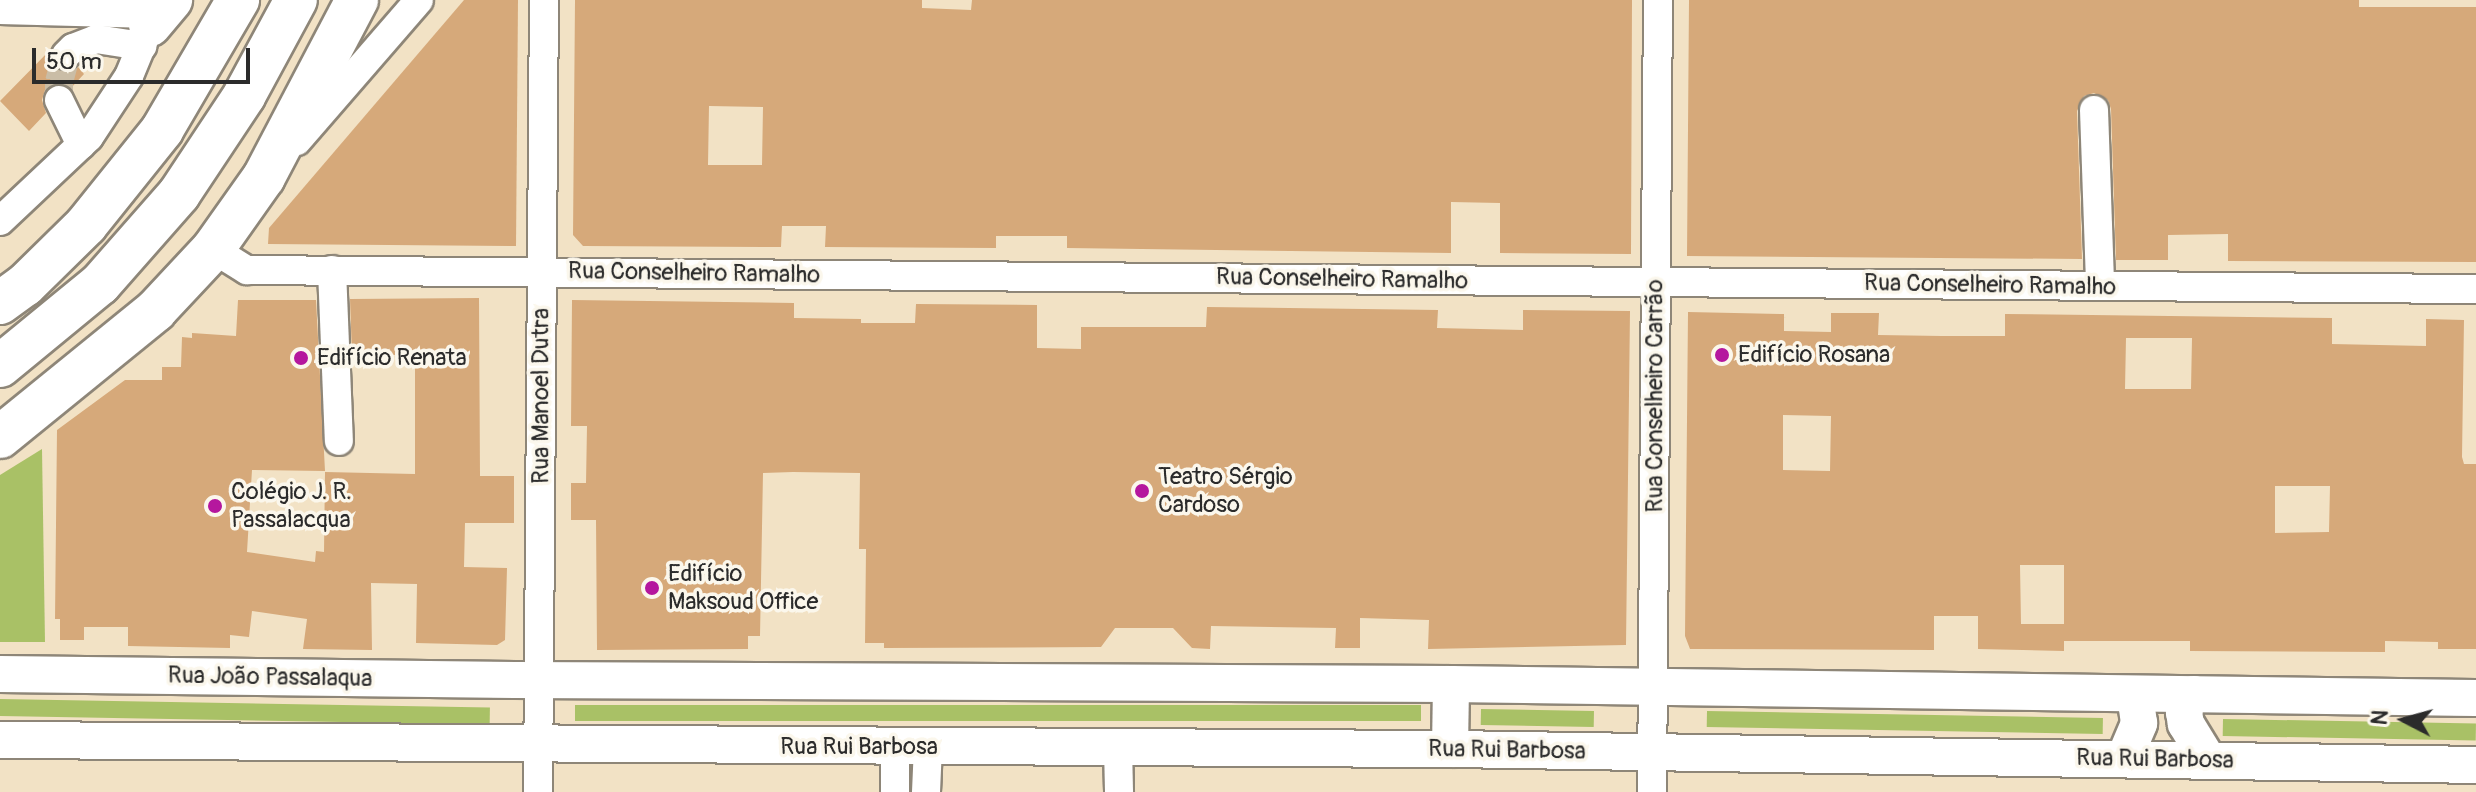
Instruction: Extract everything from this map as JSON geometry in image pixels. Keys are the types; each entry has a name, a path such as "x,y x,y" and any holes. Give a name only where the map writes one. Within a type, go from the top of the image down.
{"highway":[{"path":"0,303 25,285 86,225 162,130 238,0"},
{"path":"0,366 100,284 179,194 244,96 296,0"},
{"path":"0,437 155,311 213,249 264,177 357,0"}],"main road":[{"name":"Rua João Passalaqua","path":"0,674 539,680"},
{"path":"539,680 1451,684 2476,698"},
{"path":"1450,749 1451,684"},
{"path":"2124,759 2139,723 2136,702 2127,694"},
{"path":"2194,694 2188,698 2184,712 2186,724 2208,760"},
{"path":"0,740 538,745"},
{"name":"Rua Rui Barbosa","path":"538,745 1450,749 2476,765"}],"street":[{"path":"264,177 419,0"},
{"name":"Rua Manoel Dutra","path":"538,792 544,0"},
{"name":"Rua Conselheiro Carrão","path":"1652,792 1658,0"},
{"path":"0,10 154,17"},
{"path":"66,55 73,48 154,17"},
{"path":"0,221 81,145 129,76 154,17"},
{"path":"59,100 81,145"},
{"path":"2094,110 2100,286"},
{"name":"Rua Conselheiro Ramalho","path":"213,249 247,270 2476,289"},
{"path":"332,270 339,441"},
{"path":"895,792 911,747"},
{"path":"911,747 926,792"},
{"path":"1118,747 1119,792"}],"green space":[{"path":"42,449 45,642 0,642 0,475"},
{"path":"0,699 490,708 490,725 0,716"},
{"path":"575,705 1421,705 1421,721 575,721"},
{"path":"1481,709 1594,711 1594,727 1481,725"},
{"path":"1707,711 2103,718 2103,734 1707,727"},
{"path":"2223,719 2476,723 2476,740 2223,736"}],"building":[{"path":"464,0 518,0 516,246 268,244 269,228"},
{"path":"575,0 922,0 922,8 971,10 972,0 1632,0 1631,254 1500,253 1500,203 1451,202 1451,253 1067,248 1067,236 996,236 996,248 825,247 826,226 782,226 781,247 583,246 573,235","holes":["709,106 763,107 762,165 708,165"]},
{"path":"1689,0 2359,0 2359,7 2476,7 2476,262 2228,261 2228,234 2168,235 2168,260 2116,260 2111,109 2108,100 2094,93 2084,96 2077,111 2082,259 1687,256"},
{"path":"50,50 55,68 70,72 78,67 84,74 71,88 59,83 45,90 42,100 46,113 29,131 0,101"},
{"path":"479,298 480,476 514,476 514,523 465,523 464,567 507,568 505,640 497,645 416,643 417,584 371,583 372,650 303,649 307,619 252,611 249,637 230,635 230,648 128,646 128,627 84,627 84,640 60,640 60,619 55,619 57,430 125,380 162,380 162,367 181,367 182,337 192,338 192,333 236,336 238,300 316,300 325,471 252,470 247,552 315,562 316,551 324,552 325,472 415,474 415,355 352,355 350,299"},
{"path":"572,300 794,303 794,318 861,319 861,323 915,323 916,304 1037,305 1037,348 1081,349 1081,327 1206,327 1207,307 1438,310 1437,328 1523,330 1523,310 1630,311 1626,645 1428,649 1429,620 1360,618 1360,648 1335,648 1336,628 1211,626 1210,649 1192,648 1173,628 1115,628 1101,647 884,648 884,643 865,643 866,549 859,549 860,473 793,472 763,473 760,636 748,636 748,649 597,650 596,520 571,520 571,483 586,483 587,426 571,426"},
{"path":"1688,312 1784,314 1784,331 1831,332 1831,313 1879,313 1878,335 1942,336 2005,336 2005,314 2332,318 2332,344 2426,346 2426,319 2464,320 2462,457 2464,464 2476,464 2476,649 2438,649 2438,642 2385,641 2385,652 2190,651 2190,641 2064,641 2064,651 1978,649 1978,616 1934,616 1934,650 1690,649 1685,636","holes":["2126,338 2192,338 2191,389 2125,389","1783,415 1831,416 1830,471 1783,470","2275,486 2330,486 2329,532 2275,533","2020,565 2064,565 2064,624 2021,624"]}],"tunnel":[{"path":"59,100 59,82 66,55"}],"place":[{"name":"Edifício Rosana","path":"1722,355"},
{"name":"Edifício Renata","path":"301,358"},
{"name":"Teatro Sérgio Cardoso","path":"1142,491"},
{"name":"Colégio J. R. Passalacqua","path":"215,506"},
{"name":"Edifício Maksoud Office","path":"652,588"}]}
